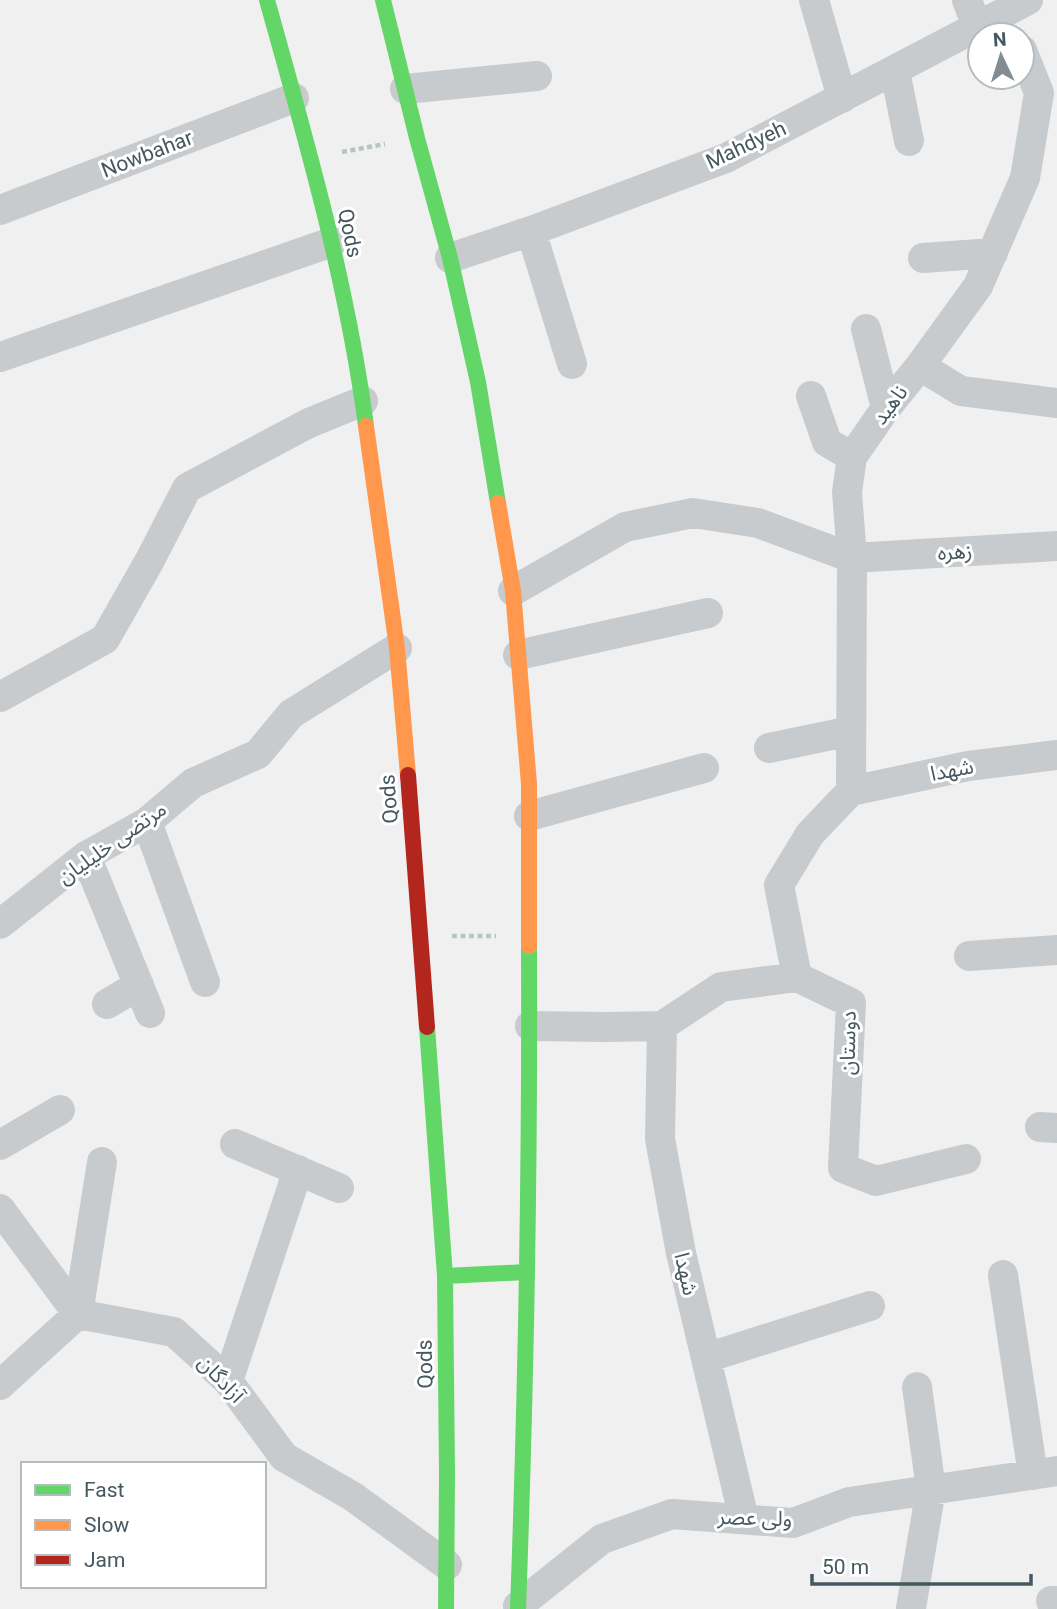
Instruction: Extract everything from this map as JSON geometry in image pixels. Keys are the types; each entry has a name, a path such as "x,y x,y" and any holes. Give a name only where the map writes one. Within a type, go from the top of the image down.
{"main road":[{"name":"Qods","path":"267,0 332,242 362,401 397,648 445,1276 446,1609"},
{"path":"383,0 450,258 478,382 513,591 529,816 530,1121 520,1608"},
{"path":"445,1276 526,1272"}],"street":[{"path":"814,0 842,98"},
{"name":"Mahdyeh","path":"450,258 531,231 726,158 895,71 972,13 1017,15"},
{"path":"895,71 909,141"},
{"path":"405,89 537,76"},
{"name":"ناهید","path":"851,791 852,558 848,492 852,457 978,286 1025,177 1039,93 1036,85"},
{"name":"Nowbahar","path":"0,210 293,98"},
{"path":"531,231 572,364"},
{"path":"0,357 332,242"},
{"path":"922,258 993,253"},
{"path":"866,329 887,408"},
{"path":"920,366 961,391 1057,403"},
{"path":"811,397 827,442 852,457"},
{"path":"0,697 105,639 187,488 309,423 362,401"},
{"path":"513,591 625,527 693,513 758,523 852,558"},
{"name":"زهره","path":"852,558 1057,546"},
{"path":"518,655 708,612"},
{"name":"مرتضی خلیلیان","path":"0,925 86,856 147,822 193,783 258,754 291,714 397,648"},
{"path":"769,748 851,731"},
{"name":"شهدا","path":"851,791 968,766 1057,755"},
{"path":"529,816 704,768"},
{"path":"530,1026 662,1026 722,988 797,977 779,885 810,834 851,791"},
{"path":"147,822 205,982"},
{"path":"86,856 150,1013"},
{"path":"969,956 1057,950"},
{"name":"دوستان","path":"797,977 851,1003 843,1168 876,1181 966,1159"},
{"path":"107,1004 138,985"},
{"name":"شهدا","path":"662,1026 660,1139 681,1253 744,1519"},
{"path":"0,1145 60,1110"},
{"path":"235,1144 339,1188"},
{"path":"0,1385 78,1314 102,1162"},
{"path":"228,1381 298,1170"},
{"path":"0,1209 78,1314"},
{"path":"1003,1275 1045,1473"},
{"path":"706,1358 870,1306"},
{"name":"آزادگان","path":"78,1314 174,1332 228,1381 284,1457 352,1496 447,1564"},
{"path":"911,1608 931,1489 917,1387"},
{"name":"ولی عصر","path":"520,1608 602,1539 672,1514 793,1523 849,1502 1045,1473"}],"path":[{"path":"311,157 417,138"},
{"path":"420,936 529,937"}],"traffic: fast":[{"path":"267,0 337,264 366,426"},
{"path":"383,0 450,258 478,382 498,503"},
{"path":"518,1609 527,1278 529,946"},
{"path":"427,1027 445,1276 446,1609"},
{"path":"445,1276 526,1272"}],"traffic: slow":[{"path":"366,426 397,648 408,775"},
{"path":"498,503 513,591 529,784 529,946"}],"traffic: jam":[{"path":"408,775 427,1027"}]}
